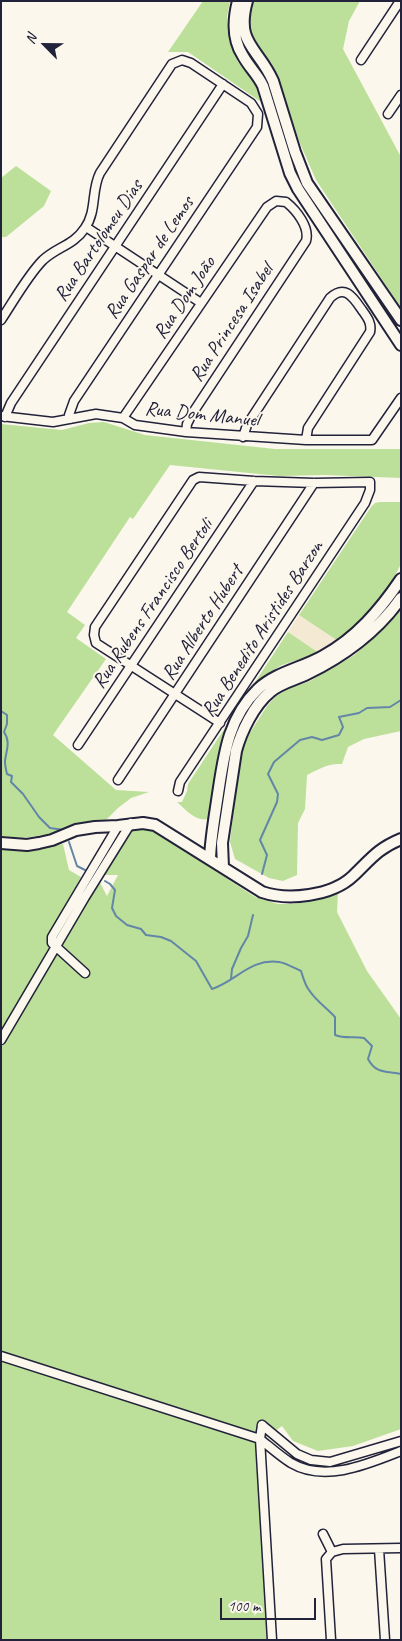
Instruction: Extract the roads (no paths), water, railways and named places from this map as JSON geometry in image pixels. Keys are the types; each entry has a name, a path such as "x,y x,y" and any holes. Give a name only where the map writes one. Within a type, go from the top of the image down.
{"main road":[{"path":"238,1 234,18 235,38 243,56 263,86 290,173 298,189 401,345"},
{"path":"247,1 243,19 245,35 252,49 268,71 307,183 401,320"},
{"path":"210,858 210,840 224,753 233,727 243,708 258,689 272,679 322,656 346,641 386,601 401,579"},
{"path":"223,867 222,843 240,737 262,701 274,689 326,664 354,646 375,628 401,598"},
{"path":"1,843 39,843 76,830 143,823 155,825 210,858 248,884 274,896 304,896 342,884 386,845 401,838"}],"street":[{"path":"361,60 400,1"},
{"path":"1,320 38,266 50,254 73,242 86,227 92,214 95,184 100,173 171,66 182,60 191,62 222,84"},
{"name":"Rua Gaspar de Lemos","path":"70,419 69,414 74,401 257,127 258,114 251,103 222,84"},
{"name":"Rua Bartolomeu Dias","path":"3,417 10,403 222,84"},
{"path":"388,114 401,95"},
{"name":"Rua Dom João","path":"123,418 267,206 279,201 288,203 306,226 308,234"},
{"path":"86,227 201,303"},
{"name":"Rua Princesa Isabel","path":"186,432 187,424 192,414 306,241 308,234"},
{"path":"243,437 247,425 330,298 336,293 349,294 369,320 371,327 369,335 308,428 306,440"},
{"name":"Rua Dom Manuel","path":"3,417 53,422 96,414 123,418 135,425 186,432 306,440 372,440 401,398"},
{"path":"220,723 96,643 94,635 96,627 193,480 205,477 314,483"},
{"name":"Rua Rubens Francisco Bertoli","path":"78,745 254,481"},
{"name":"Rua Benedito Aristides Barzon","path":"178,791 180,782 365,503 370,490 370,482 314,483"},
{"name":"Rua Alberto Hubert","path":"118,780 314,483"},
{"path":"1,1040 85,897 131,824"},
{"path":"85,973 52,943 52,937 118,826"},
{"path":"210,840 222,843"},
{"path":"1,1356 260,1439 292,1464 308,1470 326,1473 372,1462 401,1451"},
{"path":"272,1640 260,1439 262,1425 297,1454 311,1460 330,1462 401,1441"},
{"path":"323,1534 332,1552"},
{"path":"331,1640 326,1560 332,1552 343,1549 401,1548"},
{"path":"379,1549 385,1640"}],"waterway":[{"path":"262,874 267,855 260,840 277,802 278,794 268,774 274,762 300,740 312,737 322,740 339,735 343,727 339,717 359,713 367,708 390,707 401,700"},
{"path":"1,711 7,715 7,724 4,732 8,743 5,763 7,774 12,776 11,782 50,828 64,830"},
{"path":"69,842 77,866 85,870"},
{"path":"105,881 115,890 112,908 116,916 127,925 141,929 146,935 161,937 171,941 196,961 212,989 260,963 284,963 301,971 306,986 335,1017 335,1035 364,1038 372,1046 368,1059 374,1067 378,1070 401,1074"},
{"path":"231,979 232,969 248,936 253,915"}]}
